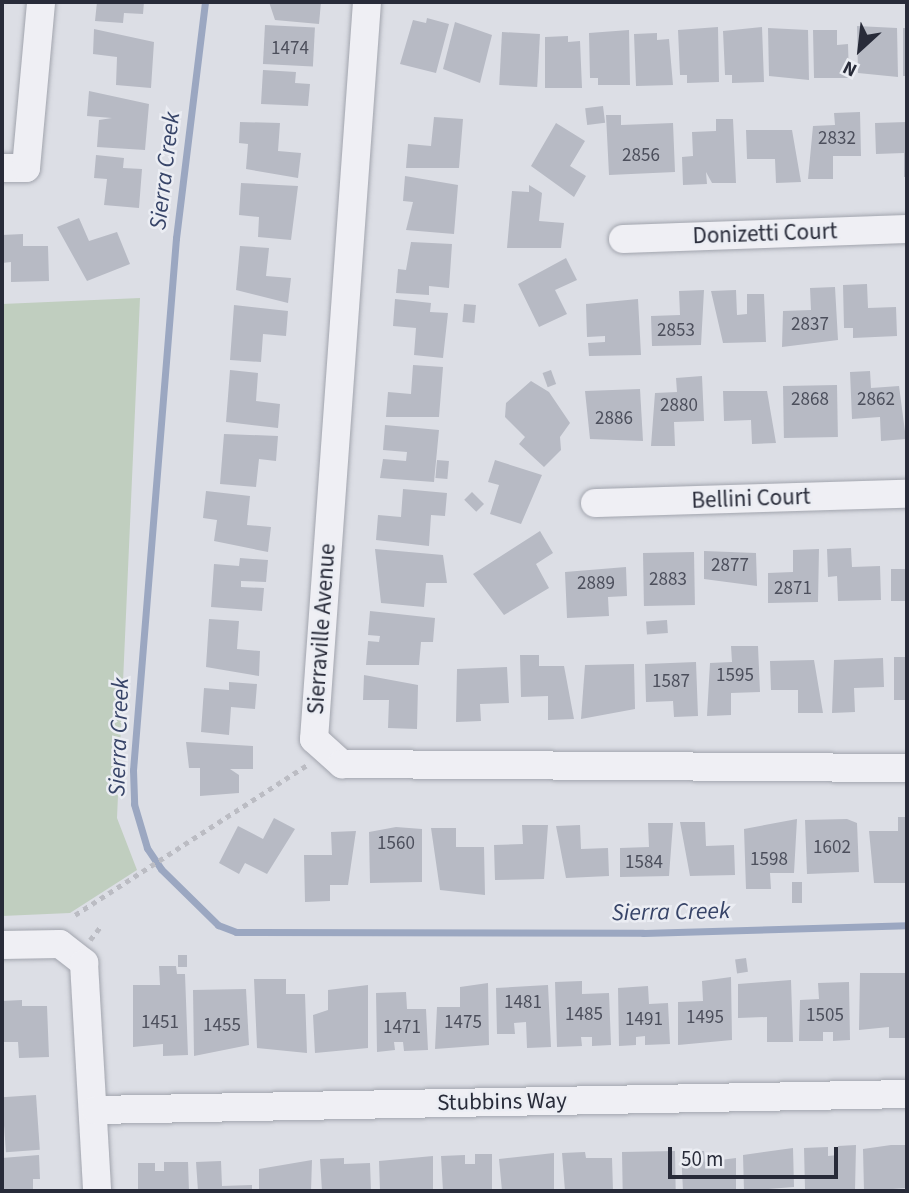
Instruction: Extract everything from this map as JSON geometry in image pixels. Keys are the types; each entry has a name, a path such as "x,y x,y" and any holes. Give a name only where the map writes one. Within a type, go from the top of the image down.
{"street":[{"path":"2,168 26,168 41,2"},
{"name":"Sierraville Avenue","path":"328,751 314,739 367,2"},
{"name":"Donizetti Court","path":"623,239 907,229"},
{"name":"Bellini Court","path":"595,503 907,494"},
{"path":"328,751 342,764 907,768"},
{"path":"2,945 61,944 78,954 87,972 96,1110 97,1191"},
{"name":"Stubbins Way","path":"96,1110 907,1094"}],"path":[{"path":"75,915 173,854 328,751"}],"green space":[{"path":"140,298 117,818 137,870 70,913 2,916 2,304"}],"building":[{"path":"97,2 144,2 143,14 124,13 123,23 95,21"},
{"path":"269,2 321,2 319,24 275,20"},
{"path":"427,18 449,24 436,73 400,64 413,20 426,23"},
{"path":"455,22 492,35 480,83 443,69"},
{"path":"265,25 315,28 313,67 263,64"},
{"path":"857,26 897,28 898,77 858,73"},
{"path":"718,27 719,82 687,83 687,75 680,75 678,30"},
{"path":"762,27 764,82 732,83 732,75 725,75 723,31"},
{"path":"768,28 808,30 809,80 769,76"},
{"path":"903,28 907,28 907,76 903,76"},
{"path":"94,29 154,42 151,88 116,85 117,57 93,54"},
{"path":"629,30 630,85 598,85 598,78 590,78 589,33"},
{"path":"813,30 837,30 837,45 848,44 849,78 814,78"},
{"path":"502,32 540,34 537,87 499,85"},
{"path":"657,33 657,40 669,39 673,85 636,86 634,34"},
{"path":"568,36 568,42 580,41 582,88 545,88 545,37"},
{"path":"263,70 296,72 295,83 310,84 308,106 261,104"},
{"path":"89,91 149,104 145,150 97,147 99,120 112,118 87,116"},
{"path":"603,106 605,123 587,125 585,108"},
{"path":"860,112 861,156 833,156 833,179 808,179 813,126 835,125 834,113"},
{"path":"606,115 621,115 621,125 673,123 675,172 609,175"},
{"path":"434,117 463,119 459,168 406,168 408,144 431,146"},
{"path":"716,119 733,119 736,183 712,183 706,172 707,184 683,185 682,157 693,156 692,132 716,131"},
{"path":"240,122 280,123 278,151 301,153 298,178 246,169 248,144 239,143"},
{"path":"907,122 907,177 904,177 904,153 876,154 875,123"},
{"path":"556,123 585,141 570,166 586,176 574,197 531,166"},
{"path":"746,130 792,130 801,182 776,183 775,159 747,159"},
{"path":"96,155 124,158 123,168 142,169 139,208 104,205 107,179 94,178"},
{"path":"405,176 458,185 454,234 406,230 413,202 403,201"},
{"path":"241,183 298,186 291,240 258,237 259,217 239,215"},
{"path":"529,185 542,193 539,221 564,223 561,248 507,248 512,191 529,192"},
{"path":"79,218 89,241 117,232 130,264 87,281 57,227"},
{"path":"23,234 23,246 48,246 49,281 11,282 11,262 2,263 2,235"},
{"path":"411,242 452,244 449,288 429,286 429,295 396,293 398,269 406,270"},
{"path":"240,246 269,248 266,276 291,278 288,303 236,290"},
{"path":"566,258 577,280 555,290 567,314 539,327 518,284"},
{"path":"867,284 868,308 896,307 897,336 853,338 853,328 844,328 843,285"},
{"path":"835,287 838,340 782,347 783,311 811,310 810,288"},
{"path":"704,290 701,345 652,346 651,316 680,315 679,291"},
{"path":"736,290 737,315 747,314 747,294 764,294 766,342 723,343 711,291"},
{"path":"395,299 431,303 430,312 448,313 443,358 414,355 416,328 393,326"},
{"path":"638,299 641,355 589,356 588,343 605,342 605,336 587,337 586,304"},
{"path":"464,304 476,305 474,323 462,322"},
{"path":"234,305 288,311 286,336 263,334 261,362 230,360"},
{"path":"413,365 443,367 439,417 386,417 388,392 411,394"},
{"path":"230,370 258,373 256,401 280,404 278,428 226,422"},
{"path":"551,370 556,384 548,387 543,373"},
{"path":"870,371 871,388 899,386 906,439 881,441 880,417 852,419 850,372"},
{"path":"702,376 704,421 674,422 675,446 651,446 655,393 677,392 676,378"},
{"path":"531,381 549,392 570,423 560,437 561,450 544,467 519,444 525,437 505,417 506,403"},
{"path":"837,385 838,437 784,438 783,386"},
{"path":"640,389 643,441 590,439 585,391"},
{"path":"723,391 767,391 776,443 752,444 751,420 724,421"},
{"path":"385,425 439,430 434,482 380,478 383,459 406,461 407,452 383,450"},
{"path":"224,434 278,436 276,461 259,459 256,487 220,484"},
{"path":"437,460 449,461 447,479 435,478"},
{"path":"495,460 542,475 521,524 490,514 499,485 488,482"},
{"path":"403,489 447,493 445,516 431,515 429,546 376,540 378,515 401,517"},
{"path":"206,491 250,496 247,525 271,527 268,552 214,541 217,520 203,518"},
{"path":"472,492 484,504 476,512 464,500"},
{"path":"540,531 553,553 536,564 549,588 504,615 473,574"},
{"path":"851,548 852,567 880,566 881,600 838,601 837,576 828,577 827,549"},
{"path":"375,549 443,555 447,583 426,583 424,607 381,603"},
{"path":"819,549 818,602 768,603 768,573 793,572 793,550"},
{"path":"704,551 756,553 757,586 704,579"},
{"path":"694,552 695,605 644,606 643,553"},
{"path":"240,558 268,560 266,582 241,581 241,587 264,588 262,611 211,607 214,564 239,566"},
{"path":"626,567 627,596 608,597 609,616 567,618 565,572"},
{"path":"891,569 907,569 907,601 891,601"},
{"path":"370,611 435,618 433,642 421,642 419,665 366,665 368,641 379,642 380,636 368,635"},
{"path":"209,619 239,621 237,649 260,651 259,676 206,667"},
{"path":"667,620 668,633 647,634 646,621"},
{"path":"731,646 758,646 760,692 731,693 731,715 707,716 710,663 732,662"},
{"path":"520,655 539,655 539,666 564,666 574,719 548,720 548,696 521,697"},
{"path":"894,657 907,657 907,700 894,700"},
{"path":"883,658 884,687 854,688 855,712 832,713 834,660"},
{"path":"814,660 823,713 798,713 798,690 771,690 770,661"},
{"path":"696,662 698,716 674,717 673,701 646,702 645,664"},
{"path":"634,664 635,709 581,719 585,665"},
{"path":"507,667 509,703 480,704 481,721 456,722 457,669"},
{"path":"364,675 418,685 417,729 388,728 389,700 363,700"},
{"path":"229,682 257,684 255,709 231,707 229,735 201,732 204,688 229,690"},
{"path":"186,742 253,746 253,769 230,769 239,775 239,793 200,796 200,768 189,768"},
{"path":"898,817 907,817 907,883 874,883 869,831 898,831"},
{"path":"274,818 295,829 267,874 245,863 239,874 219,863 238,826 263,839"},
{"path":"797,819 794,873 770,873 771,889 746,889 744,829"},
{"path":"847,819 857,823 859,872 807,874 805,820"},
{"path":"680,822 705,822 706,846 734,845 735,875 690,876"},
{"path":"648,823 673,823 669,876 620,877 620,848 649,847"},
{"path":"522,825 548,825 544,879 495,880 494,845 523,844"},
{"path":"580,825 581,849 608,848 609,876 566,878 556,826"},
{"path":"396,827 422,829 422,882 370,883 369,832"},
{"path":"431,828 456,828 456,847 484,847 485,895 440,890"},
{"path":"356,831 348,885 330,885 330,901 305,902 304,855 332,855 331,832"},
{"path":"792,882 802,882 802,903 792,903"},
{"path":"178,955 187,955 187,967 178,967"},
{"path":"746,958 748,972 737,973 735,960"},
{"path":"159,966 176,966 177,974 185,974 188,1055 163,1056 163,1044 133,1047 133,985 160,985"},
{"path":"860,973 907,973 907,1038 889,1038 889,1027 859,1030"},
{"path":"731,977 732,1040 678,1045 678,1002 703,1001 702,981"},
{"path":"254,979 286,979 286,994 305,994 307,1053 257,1048"},
{"path":"791,980 793,1042 767,1042 767,1017 738,1018 738,984"},
{"path":"582,981 582,994 609,993 611,1045 592,1046 592,1037 581,1037 582,1046 557,1047 555,982"},
{"path":"849,982 850,1040 833,1041 833,1032 823,1032 823,1041 799,1041 800,1000 819,999 818,983"},
{"path":"488,983 489,1045 435,1049 437,1007 460,1007 460,987"},
{"path":"368,985 368,1048 315,1053 313,1015 328,1010 328,990"},
{"path":"548,985 551,1047 527,1048 526,1022 514,1023 515,1034 497,1034 496,988"},
{"path":"648,986 649,1004 668,1003 670,1044 645,1045 645,1036 636,1037 636,1045 619,1046 618,988"},
{"path":"246,989 249,1045 194,1056 193,990"},
{"path":"406,992 407,1009 426,1009 428,1050 404,1051 403,1042 394,1042 395,1050 377,1052 376,993"},
{"path":"22,1000 22,1006 47,1006 49,1057 19,1058 18,1042 2,1042 2,1001"},
{"path":"36,1095 40,1150 6,1152 2,1097"},
{"path":"856,1145 855,1191 805,1189 804,1148 828,1147 828,1156 838,1155 838,1146"},
{"path":"907,1145 907,1188 864,1191 863,1149"},
{"path":"793,1148 794,1187 744,1191 743,1155"},
{"path":"675,1151 676,1191 623,1191 622,1152"},
{"path":"681,1151 704,1151 705,1162 736,1158 736,1191 683,1191"},
{"path":"585,1152 586,1158 612,1158 613,1191 565,1191 562,1153"},
{"path":"554,1153 554,1191 502,1191 499,1159"},
{"path":"475,1154 492,1154 492,1191 443,1191 441,1156 465,1155 465,1164 475,1164"},
{"path":"39,1155 40,1179 33,1179 33,1191 2,1191 2,1158"},
{"path":"433,1156 433,1191 380,1191 379,1161"},
{"path":"344,1158 344,1164 370,1163 371,1191 322,1191 320,1159"},
{"path":"312,1160 311,1191 259,1191 259,1169"},
{"path":"221,1161 222,1186 252,1185 252,1191 198,1191 196,1162"},
{"path":"164,1162 188,1162 189,1191 138,1191 138,1163 155,1163 155,1171 164,1171"}],"waterway":[{"name":"Sierra Creek","path":"205,2 176,238 133,770 134,804 147,848 161,869 218,925 236,932 643,933 907,925"}]}
